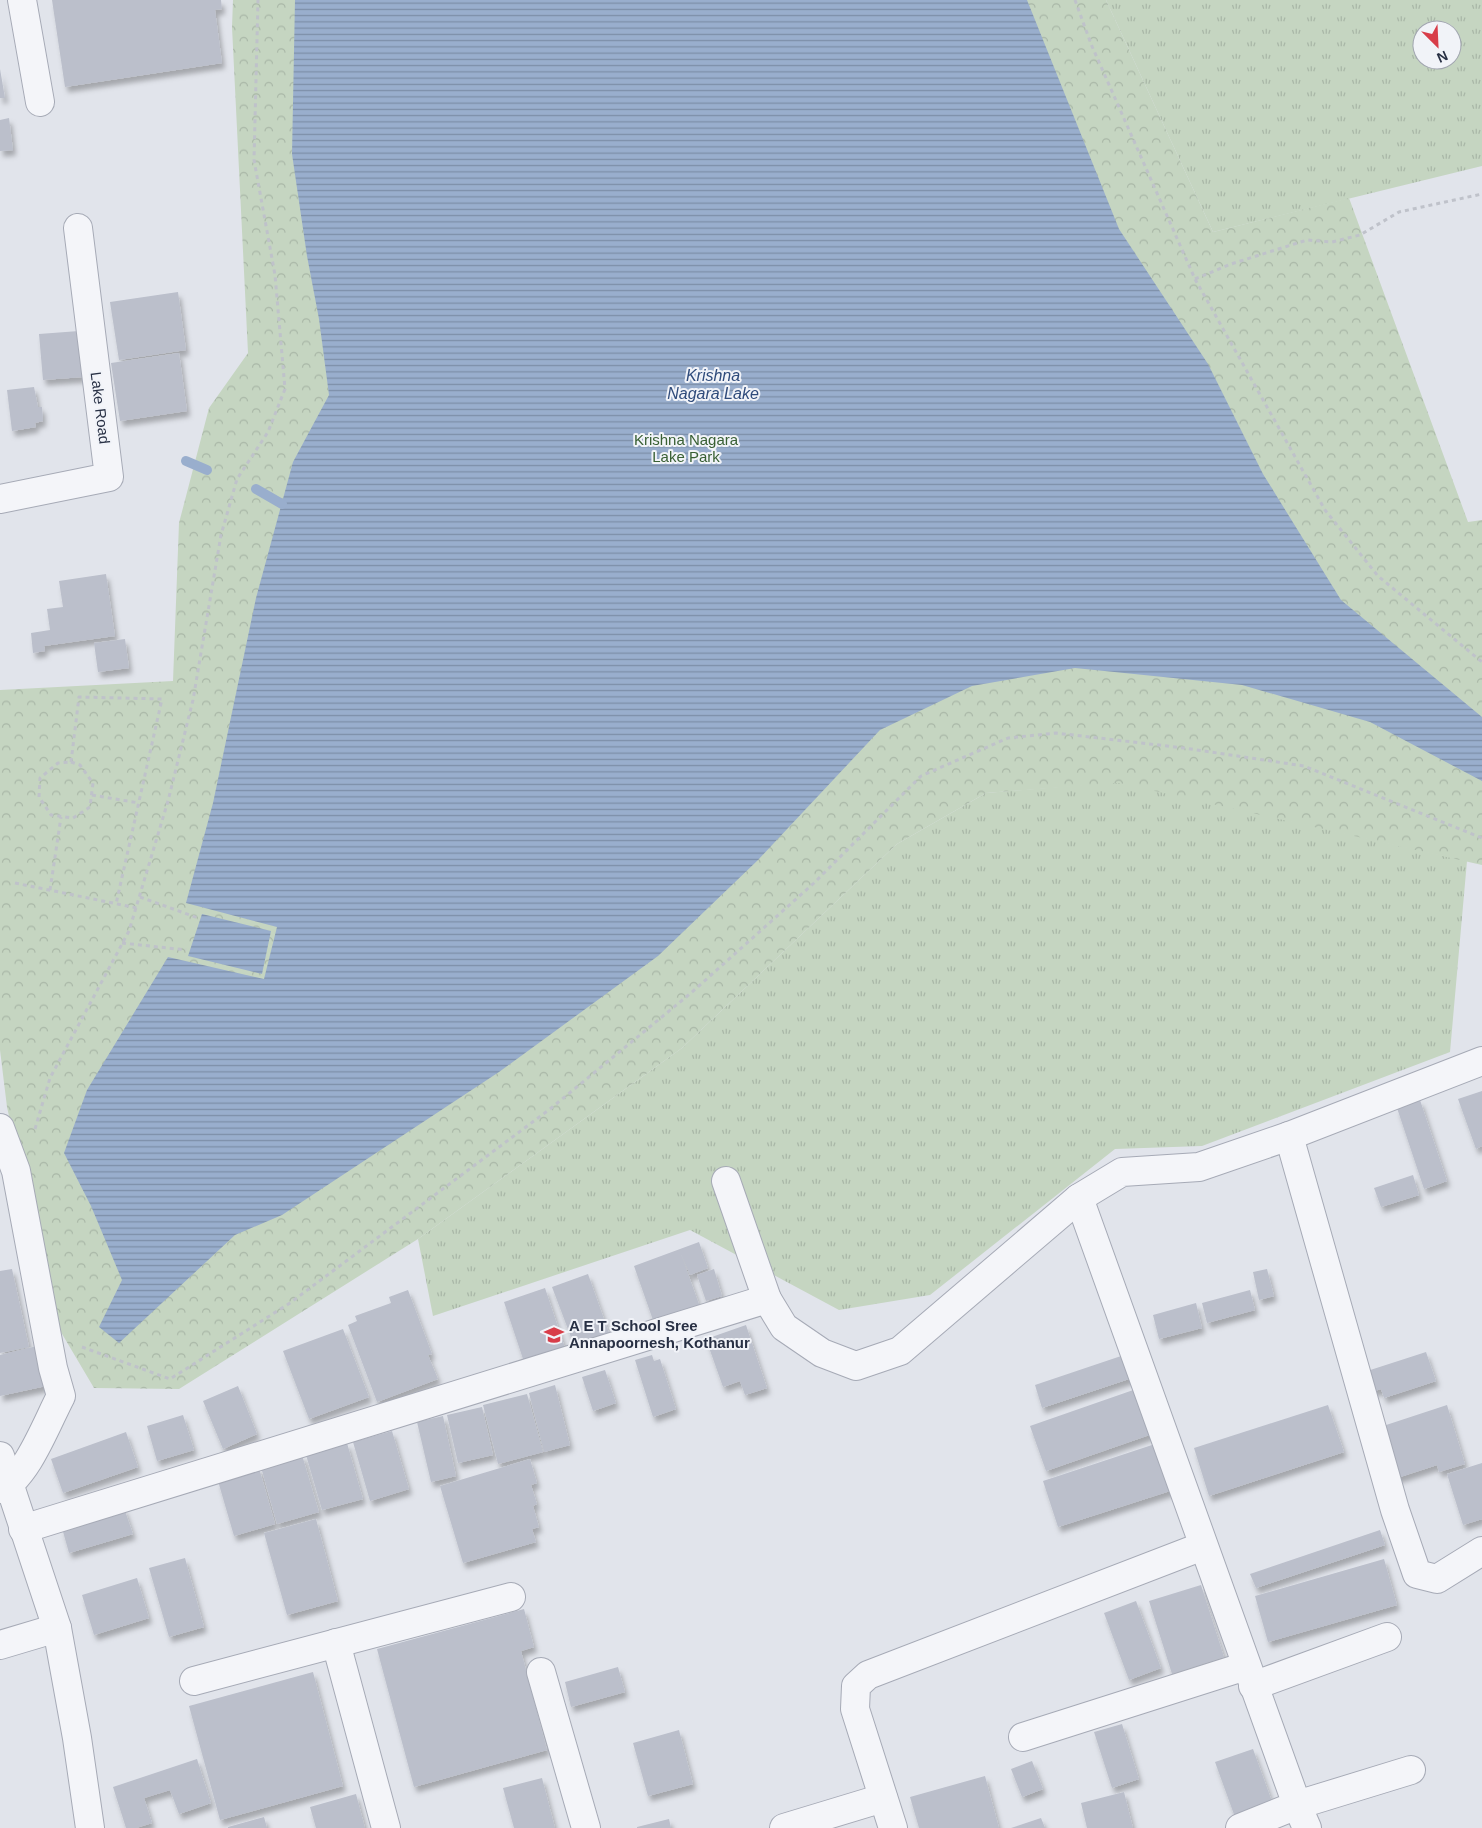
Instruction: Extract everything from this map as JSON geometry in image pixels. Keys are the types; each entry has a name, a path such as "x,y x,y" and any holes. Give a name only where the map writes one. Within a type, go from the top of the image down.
{"street":[{"path":"22,0 40,102"},
{"name":"Lake Road","path":"0,499 109,477 78,228"},
{"path":"726,1181 767,1299 784,1327 822,1353 856,1366 900,1351 1079,1198 1122,1172 1199,1167 1289,1136 1482,1061"},
{"path":"0,1128 16,1171 61,1396 9,1474 23,1529 57,1628 77,1738 90,1828"},
{"path":"1289,1136 1395,1510 1417,1574 1438,1579 1482,1551"},
{"path":"1079,1198 1302,1817"},
{"path":"23,1529 767,1299"},
{"path":"893,1828 855,1709 856,1686 868,1675 1204,1546"},
{"path":"194,1681 511,1597"},
{"path":"0,1645 57,1628"},
{"path":"1023,1737 1387,1637"},
{"path":"336,1643 386,1828"},
{"path":"541,1672 586,1828"},
{"path":"1240,1828 1302,1817 1411,1770"},
{"path":"784,1828 884,1798"}],"path":[{"path":"34,1130 50,1078 122,944 137,908 168,801 193,700 223,525 237,479 268,432 286,389 275,275 254,160 258,0"},
{"path":"1075,0 1091,44 1194,279 1325,510 1378,576 1482,662"},
{"path":"1194,279 1231,264 1306,240 1332,242 1360,235 1398,212 1482,194"},
{"path":"71,762 80,697 162,699 116,904"},
{"path":"78,1338 81,1346 170,1378 290,1303 550,1109 691,993 814,883 920,776 1008,738 1056,733 1184,748 1304,766 1482,838"},
{"path":"71,762 80,765 93,783 90,807 73,818 50,815 38,797 40,778 58,763 71,762"},
{"path":"92,795 139,803"},
{"path":"50,890 61,817"},
{"path":"14,883 137,908"},
{"path":"140,897 198,918"},
{"path":"122,944 186,950"}],"green space":[{"name":"Krishna Nagara Lake","path":"233,0 1106,0 1213,232 1349,198 1468,522 1482,520 1482,865 1119,783 986,793 897,844 682,1048 418,1239 179,1389 94,1388 55,1322 7,1107 0,1050 0,690 173,681 179,523 209,408 248,353 232,27"},
{"path":"1106,0 1482,0 1482,166 1213,232"},
{"path":"1119,782 1467,861 1450,1052 1202,1146 1115,1149 930,1295 839,1310 690,1230 433,1316 418,1239 682,1048 897,844 986,793"}],"water":[{"name":"Krishna Nagara Lake","path":"295,0 1027,0 1119,229 1208,364 1263,474 1341,600 1482,717 1482,781 1370,722 1242,685 1075,668 972,686 880,730 758,860 658,956 499,1072 282,1215 235,1235 119,1343 99,1327 122,1280 91,1206 64,1153 87,1090 168,957 264,979 277,927 186,903 213,803 256,598 293,462 329,395 319,319 307,256 292,154"},
{"path":"202,914 271,931 262,974 188,956"}],"building":[{"path":"52,0 221,0 222,9 215,10 222,63 65,87"},
{"path":"0,69 5,98 0,98"},
{"path":"9,118 13,150 0,151 0,120"},
{"path":"178,292 186,350 119,360 110,302"},
{"path":"79,331 83,377 43,380 39,334"},
{"path":"179,353 187,411 120,421 111,363"},
{"path":"34,387 38,407 42,407 43,421 35,423 36,427 12,431 7,390"},
{"path":"106,574 115,636 44,646 45,651 33,653 31,633 50,630 47,609 63,607 59,581"},
{"path":"125,639 129,668 98,672 94,643"},
{"path":"1482,1091 1482,1146 1476,1149 1458,1099"},
{"path":"1420,1100 1447,1181 1424,1189 1397,1108"},
{"path":"1413,1175 1419,1195 1381,1207 1374,1188"},
{"path":"699,1242 708,1268 690,1275 681,1254 700,1307 654,1323 634,1266"},
{"path":"12,1269 29,1347 0,1353 0,1271"},
{"path":"714,1269 722,1296 706,1301 697,1275"},
{"path":"1267,1269 1274,1296 1259,1300 1253,1272"},
{"path":"588,1274 609,1333 574,1345 552,1287"},
{"path":"545,1288 565,1348 524,1362 504,1302"},
{"path":"408,1290 432,1354 428,1355 438,1379 377,1402 348,1325 357,1321 355,1316 391,1303 389,1297"},
{"path":"1250,1290 1255,1310 1207,1323 1202,1303"},
{"path":"1196,1303 1202,1328 1159,1339 1153,1315"},
{"path":"746,1325 767,1388 745,1395 740,1381 723,1387 706,1339"},
{"path":"343,1329 369,1397 309,1419 283,1351"},
{"path":"37,1346 46,1386 0,1396 0,1355"},
{"path":"1426,1352 1436,1381 1384,1398 1381,1389 1368,1393 1361,1373"},
{"path":"1127,1354 1135,1377 1042,1408 1035,1385"},
{"path":"652,1355 654,1361 660,1359 676,1409 653,1417 635,1360"},
{"path":"605,1370 616,1403 593,1411 582,1377"},
{"path":"555,1385 570,1445 544,1452 529,1393"},
{"path":"238,1386 257,1434 223,1449 203,1401"},
{"path":"1139,1388 1155,1433 1046,1471 1030,1426"},
{"path":"527,1394 543,1452 498,1464 483,1405"},
{"path":"1328,1405 1344,1452 1209,1496 1194,1448"},
{"path":"1447,1405 1465,1464 1439,1472 1437,1465 1394,1479 1377,1428"},
{"path":"482,1407 493,1455 458,1463 447,1415"},
{"path":"183,1415 194,1450 157,1461 147,1426"},
{"path":"443,1416 456,1476 431,1482 417,1422"},
{"path":"392,1431 409,1489 370,1501 353,1442"},
{"path":"126,1432 138,1467 63,1493 51,1459"},
{"path":"347,1443 363,1499 322,1510 306,1455"},
{"path":"1158,1443 1173,1490 1058,1527 1043,1481"},
{"path":"302,1455 319,1512 277,1524 261,1467"},
{"path":"530,1459 537,1483 531,1485 537,1504 533,1506 539,1527 532,1529 536,1542 463,1563 440,1486"},
{"path":"1482,1463 1482,1519 1463,1525 1447,1474"},
{"path":"259,1468 275,1524 234,1536 218,1481"},
{"path":"124,1508 133,1534 69,1553 62,1528"},
{"path":"316,1519 338,1601 287,1615 264,1533"},
{"path":"1380,1530 1385,1545 1256,1588 1250,1574"},
{"path":"185,1558 204,1627 169,1637 149,1568"},
{"path":"1384,1559 1397,1605 1268,1642 1255,1596"},
{"path":"137,1578 149,1618 94,1635 82,1595"},
{"path":"1201,1585 1224,1657 1172,1674 1149,1601"},
{"path":"1136,1601 1161,1668 1129,1680 1104,1613"},
{"path":"524,1609 534,1647 521,1651 547,1750 414,1787 377,1649"},
{"path":"618,1667 625,1692 571,1707 565,1682"},
{"path":"313,1672 343,1786 220,1820 189,1706"},
{"path":"1122,1724 1139,1779 1112,1788 1094,1732"},
{"path":"679,1730 693,1784 648,1796 633,1743"},
{"path":"1253,1749 1274,1807 1236,1820 1215,1762"},
{"path":"197,1759 211,1803 179,1814 170,1790 144,1798 152,1823 136,1828 126,1828 113,1787"},
{"path":"1032,1761 1043,1789 1022,1797 1011,1769"},
{"path":"985,1776 999,1828 919,1828 910,1797"},
{"path":"542,1778 555,1828 514,1828 503,1788"},
{"path":"1124,1792 1133,1828 1087,1828 1081,1803"},
{"path":"356,1794 365,1828 316,1828 310,1807"},
{"path":"264,1817 267,1828 228,1828 228,1827"},
{"path":"1041,1818 1045,1828 1011,1828"},
{"path":"669,1819 671,1828 637,1828 637,1827"}],"waterway":[{"path":"186,461 207,470"},
{"path":"256,489 282,504"}],"place":[{"name":"A E T School Sree Annapoornesh, Kothanur","path":"554,1335"}],"park label":[{"name":"Krishna Nagara Lake Park","path":"686,448"}]}
